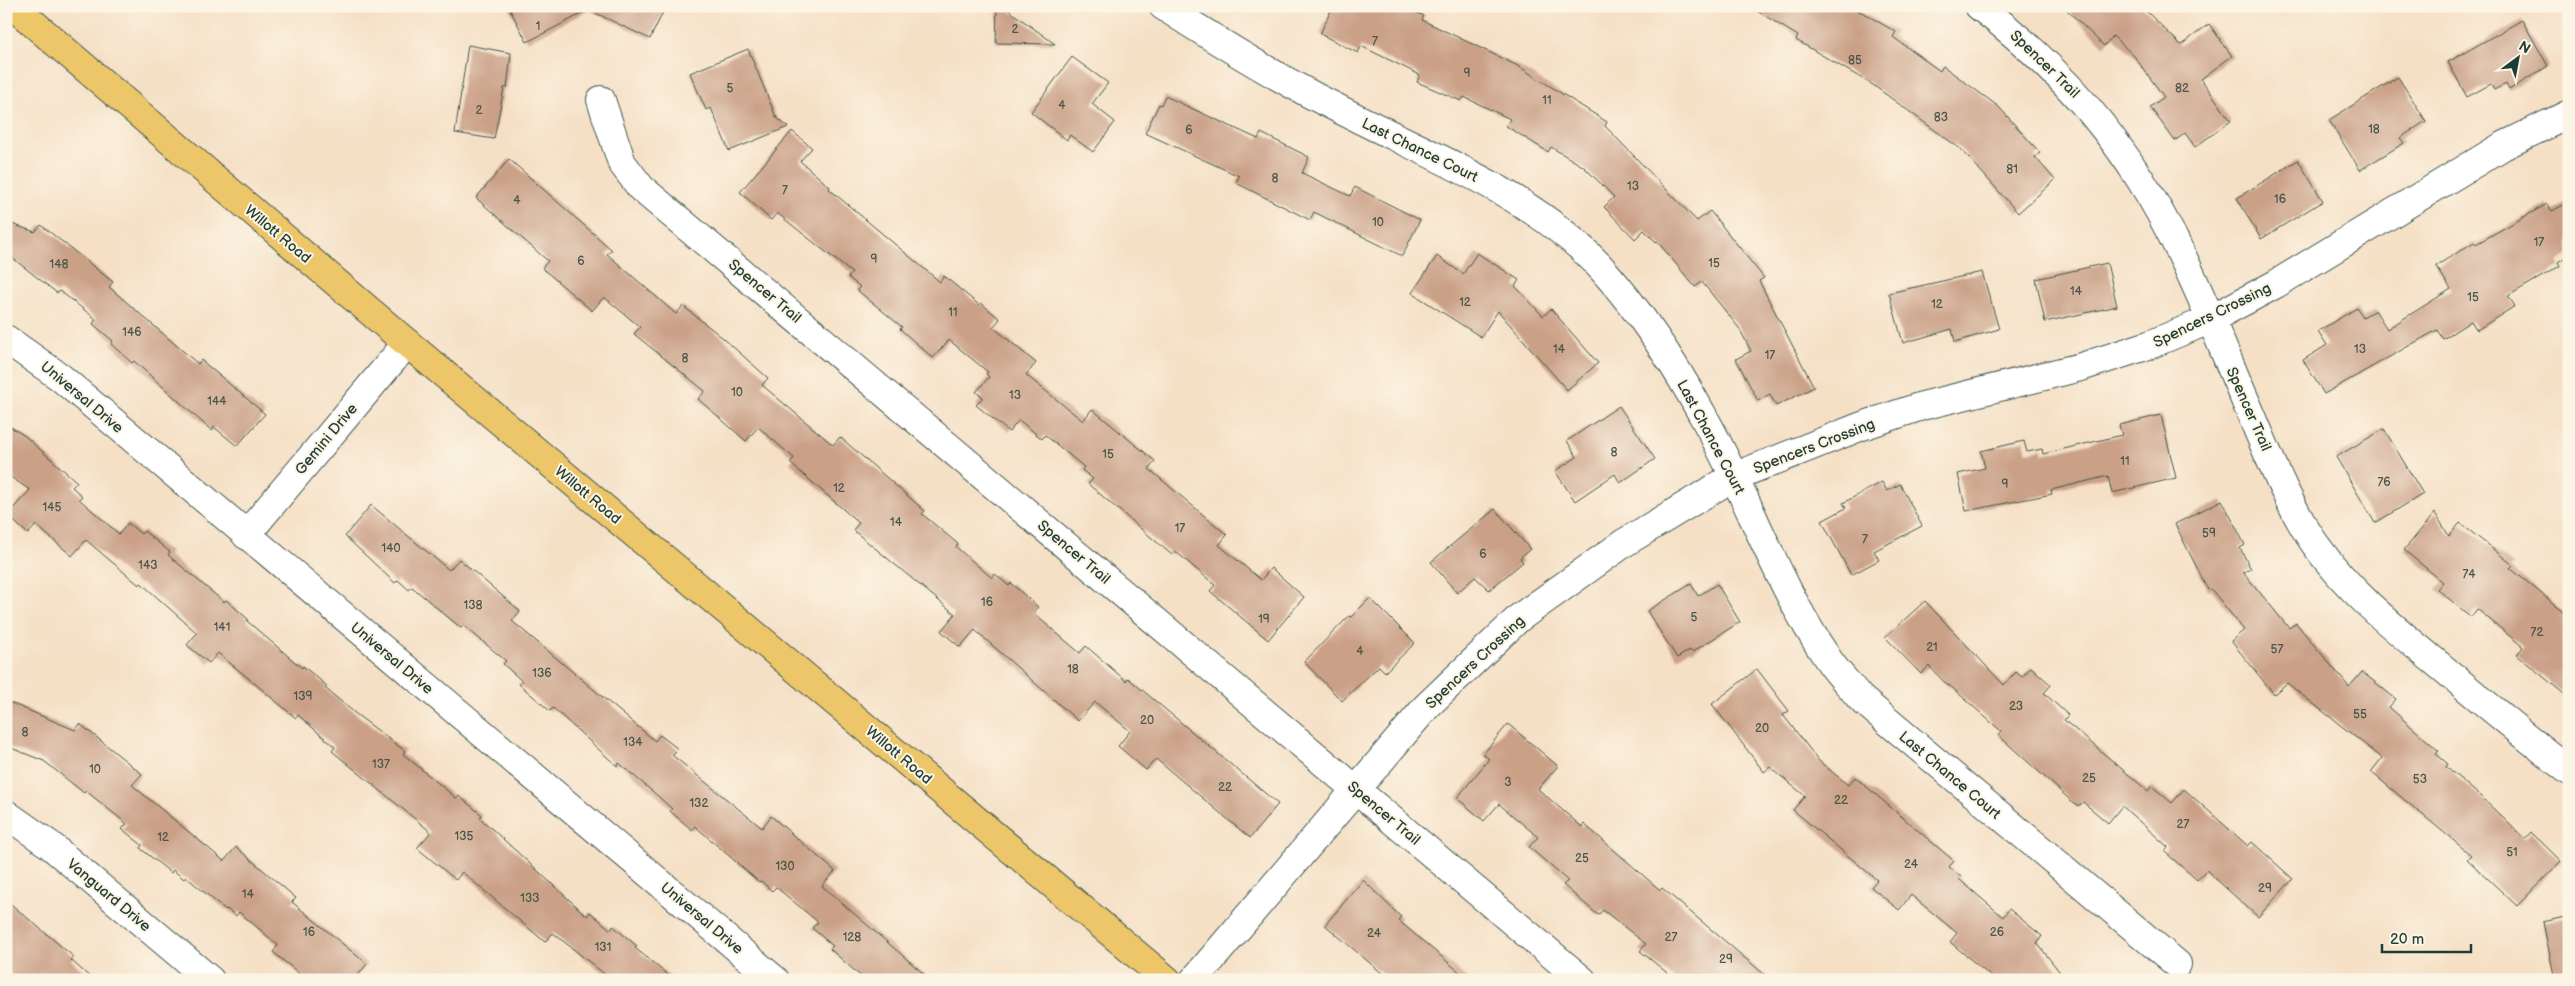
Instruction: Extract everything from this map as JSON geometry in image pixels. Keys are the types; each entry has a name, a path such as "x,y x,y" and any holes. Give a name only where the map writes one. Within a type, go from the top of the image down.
{"main road":[{"name":"Willott Road","path":"13,6 407,343 1167,980"}],"street":[{"name":"Last Chance Court","path":"1163,6 1276,76 1479,178 1563,233 1602,268 1634,308 1670,360 1703,415 1801,612 1828,659 1860,698 2177,964"},
{"name":"Spencer Trail","path":"1979,6 2014,32 2049,63 2086,104 2140,179 2172,237 2291,500 2314,542 2338,574 2369,606 2569,771"},
{"name":"Spencer Trail","path":"602,100 622,163 641,188 1582,980"},
{"name":"Spencers Crossing","path":"1194,980 1427,706 1519,618 1624,543 1733,477 1897,414 1986,389 2081,367 2149,346 2209,320 2276,284 2503,146 2569,114"},
{"name":"Universal Drive","path":"6,339 60,377 775,980"},
{"name":"Gemini Drive","path":"246,535 407,343"},
{"name":"Vanguard Drive","path":"6,814 57,851 210,980"}],"building":[{"path":"508,6 666,6 650,39 589,10 527,42"},
{"path":"997,6 1003,6 1055,44 996,43"},
{"path":"1333,6 1403,6 1424,16 1422,20 1518,66 1607,122 1605,126 1697,221 1710,211 1764,278 1759,281 1814,387 1776,406 1770,394 1758,401 1736,359 1751,351 1739,328 1702,282 1695,287 1657,241 1644,230 1635,239 1604,207 1614,197 1584,167 1551,147 1548,152 1506,126 1510,119 1464,97 1461,101 1417,82 1420,75 1361,46 1358,53 1320,34"},
{"path":"1749,6 1851,6 1896,32 1893,37 1940,71 1943,66 1999,107 2040,153 2035,157 2055,180 2018,213 1962,150 1873,85 1796,40 1798,36"},
{"path":"2063,6 2141,6 2181,45 2209,24 2232,56 2201,79 2231,121 2195,147 2185,133 2175,141 2150,107 2164,97 2134,56 2113,36 2104,46"},
{"path":"2522,20 2548,66 2509,90 2506,84 2494,90 2491,84 2467,97 2448,62"},
{"path":"468,45 511,53 507,88 504,88 494,139 455,133"},
{"path":"748,49 776,117 788,127 729,151 711,108 706,110 690,73"},
{"path":"1072,57 1108,83 1092,104 1115,122 1093,152 1070,135 1067,140 1031,112"},
{"path":"2398,77 2426,121 2400,138 2404,143 2360,170 2329,120"},
{"path":"1165,96 1258,139 1261,133 1309,157 1302,173 1350,196 1355,187 1420,220 1402,256 1314,212 1310,220 1236,183 1239,176 1145,133"},
{"path":"792,131 812,148 800,161 830,187 829,189 940,282 944,276 979,305 981,303 1000,319 993,327 1036,363 1026,375 1083,421 1092,409 1155,461 1149,469 1227,535 1219,545 1261,580 1271,568 1304,597 1268,640 1210,591 1215,585 1175,551 1172,555 1088,484 1093,479 1082,470 1084,467 1045,435 1042,439 1019,420 1009,432 976,405 983,397 976,392 989,377 986,374 988,372 949,340 933,358 900,329 902,327 857,290 860,287 848,277 852,273 777,213 771,220 740,192"},
{"path":"509,159 612,250 607,254 676,314 683,306 723,338 768,378 762,385 833,445 840,437 925,511 922,514 958,544 956,547 992,578 995,574 1009,586 1011,583 1038,607 1033,613 1080,653 1086,646 1126,681 1128,678 1278,804 1250,838 1156,759 1146,770 1118,746 1130,731 1095,702 1078,721 975,630 960,647 941,631 955,614 853,530 859,523 790,463 794,458 758,427 746,441 698,399 705,391 634,334 640,327 604,297 592,311 542,268 548,261 476,198"},
{"path":"2298,160 2323,201 2261,239 2237,198"},
{"path":"2569,202 2569,255 2558,262 2560,266 2508,296 2515,306 2477,330 2471,321 2443,339 2437,330 2324,394 2303,360 2327,345 2318,331 2357,308 2363,317 2375,310 2387,329 2451,289 2436,266 2474,242 2476,244 2547,204 2552,211"},
{"path":"6,222 35,232 41,225 113,282 109,287 198,364 201,360 265,414 237,446 214,427 212,431 134,361 132,363 111,344 113,341 93,324 96,319 60,291 57,293 6,253"},
{"path":"1477,253 1519,280 1515,286 1543,316 1551,309 1598,363 1567,390 1498,311 1481,337 1412,293 1437,256 1463,274"},
{"path":"2107,263 2117,306 2045,322 2036,279"},
{"path":"1982,272 1999,329 1955,342 1952,329 1903,343 1889,293"},
{"path":"1619,406 1655,459 1620,483 1615,474 1575,501 1555,471 1577,457 1567,441"},
{"path":"2161,415 2176,478 2112,493 2108,476 2051,490 2052,494 1966,511 1958,474 1985,468 1981,451 2024,441 2027,452 2042,449 2043,454 2122,435 2119,425"},
{"path":"6,424 25,436 77,482 72,487 82,496 79,499 119,534 128,523 141,534 144,531 170,552 168,555 224,602 226,600 248,619 247,621 302,668 303,666 327,686 325,688 405,751 403,754 456,798 459,796 482,815 480,818 587,916 590,912 611,930 613,926 637,946 635,948 674,980 612,980 553,933 545,942 462,872 456,880 417,848 431,832 332,751 335,747 298,715 296,718 218,653 209,663 187,645 197,633 141,583 139,585 86,540 72,556 36,525 28,534 7,515 30,490 6,474"},
{"path":"2384,429 2423,494 2375,523 2336,457"},
{"path":"1882,482 1887,491 1900,484 1922,526 1874,551 1879,560 1851,575 1822,521 1846,508 1843,503"},
{"path":"2222,500 2245,545 2240,548 2251,569 2243,572 2289,628 2296,623 2349,687 2362,672 2396,699 2389,707 2439,751 2436,754 2448,764 2446,767 2479,795 2525,839 2531,832 2561,861 2517,906 2467,859 2471,855 2371,772 2382,758 2287,683 2274,694 2231,641 2244,630 2211,589 2208,590 2175,524"},
{"path":"371,505 449,570 459,559 520,611 512,621 655,741 660,735 678,749 672,755 762,828 771,816 835,871 822,886 931,980 865,980 830,949 833,946 812,928 818,922 776,887 772,891 761,881 759,882 695,826 692,830 670,811 672,809 659,797 619,763 617,766 553,708 550,711 519,684 522,681 503,664 506,661 463,625 461,628 412,587 409,590 398,580 395,583 345,536"},
{"path":"1495,509 1530,549 1520,558 1523,562 1489,590 1475,577 1457,593 1431,562"},
{"path":"2435,513 2449,536 2460,523 2513,565 2510,568 2569,616 2569,698 2517,655 2523,647 2477,609 2471,617 2437,589 2443,582 2404,550"},
{"path":"1691,584 1698,596 1717,584 1740,622 1692,652 1690,650 1677,658 1647,611"},
{"path":"1370,598 1415,643 1385,672 1379,666 1342,701 1304,662 1349,616 1351,617"},
{"path":"1925,601 2004,685 2016,672 2022,677 2031,667 2051,685 2044,693 2068,715 2064,720 2148,791 2152,786 2172,803 2184,789 2248,846 2252,842 2293,879 2258,917 2206,870 2197,880 2165,852 2168,847 2122,806 2108,823 2083,802 2078,807 1998,735 2001,731 1948,686 1929,666 1921,674 1885,637"},
{"path":"1757,669 1789,711 1783,715 1819,761 1848,785 1855,777 1954,861 1949,867 1961,877 1959,879 2003,917 2009,909 2042,936 2037,943 2066,980 1995,980 1950,942 1957,933 1911,895 1899,910 1871,887 1877,880 1793,810 1805,796 1770,767 1764,772 1712,704"},
{"path":"6,701 75,730 80,724 142,774 132,785 224,861 236,847 296,898 292,902 367,964 354,980 307,980 273,952 278,945 239,912 236,916 226,910 186,877 184,879 173,870 171,873 140,848 142,845 122,829 127,824 86,791 84,793 44,761 6,746"},
{"path":"1508,724 1558,766 1538,789 1582,827 1584,824 1660,890 1662,888 1771,980 1676,980 1640,951 1646,944 1603,910 1598,915 1563,885 1568,881 1529,847 1538,837 1499,804 1484,821 1457,798 1489,759 1483,754"},
{"path":"1363,880 1401,917 1398,920 1469,980 1390,980 1325,925"},
{"path":"6,900 74,957 71,960 93,980 18,980 6,970"},
{"path":"2569,916 2569,980 2555,980 2543,922"}]}
